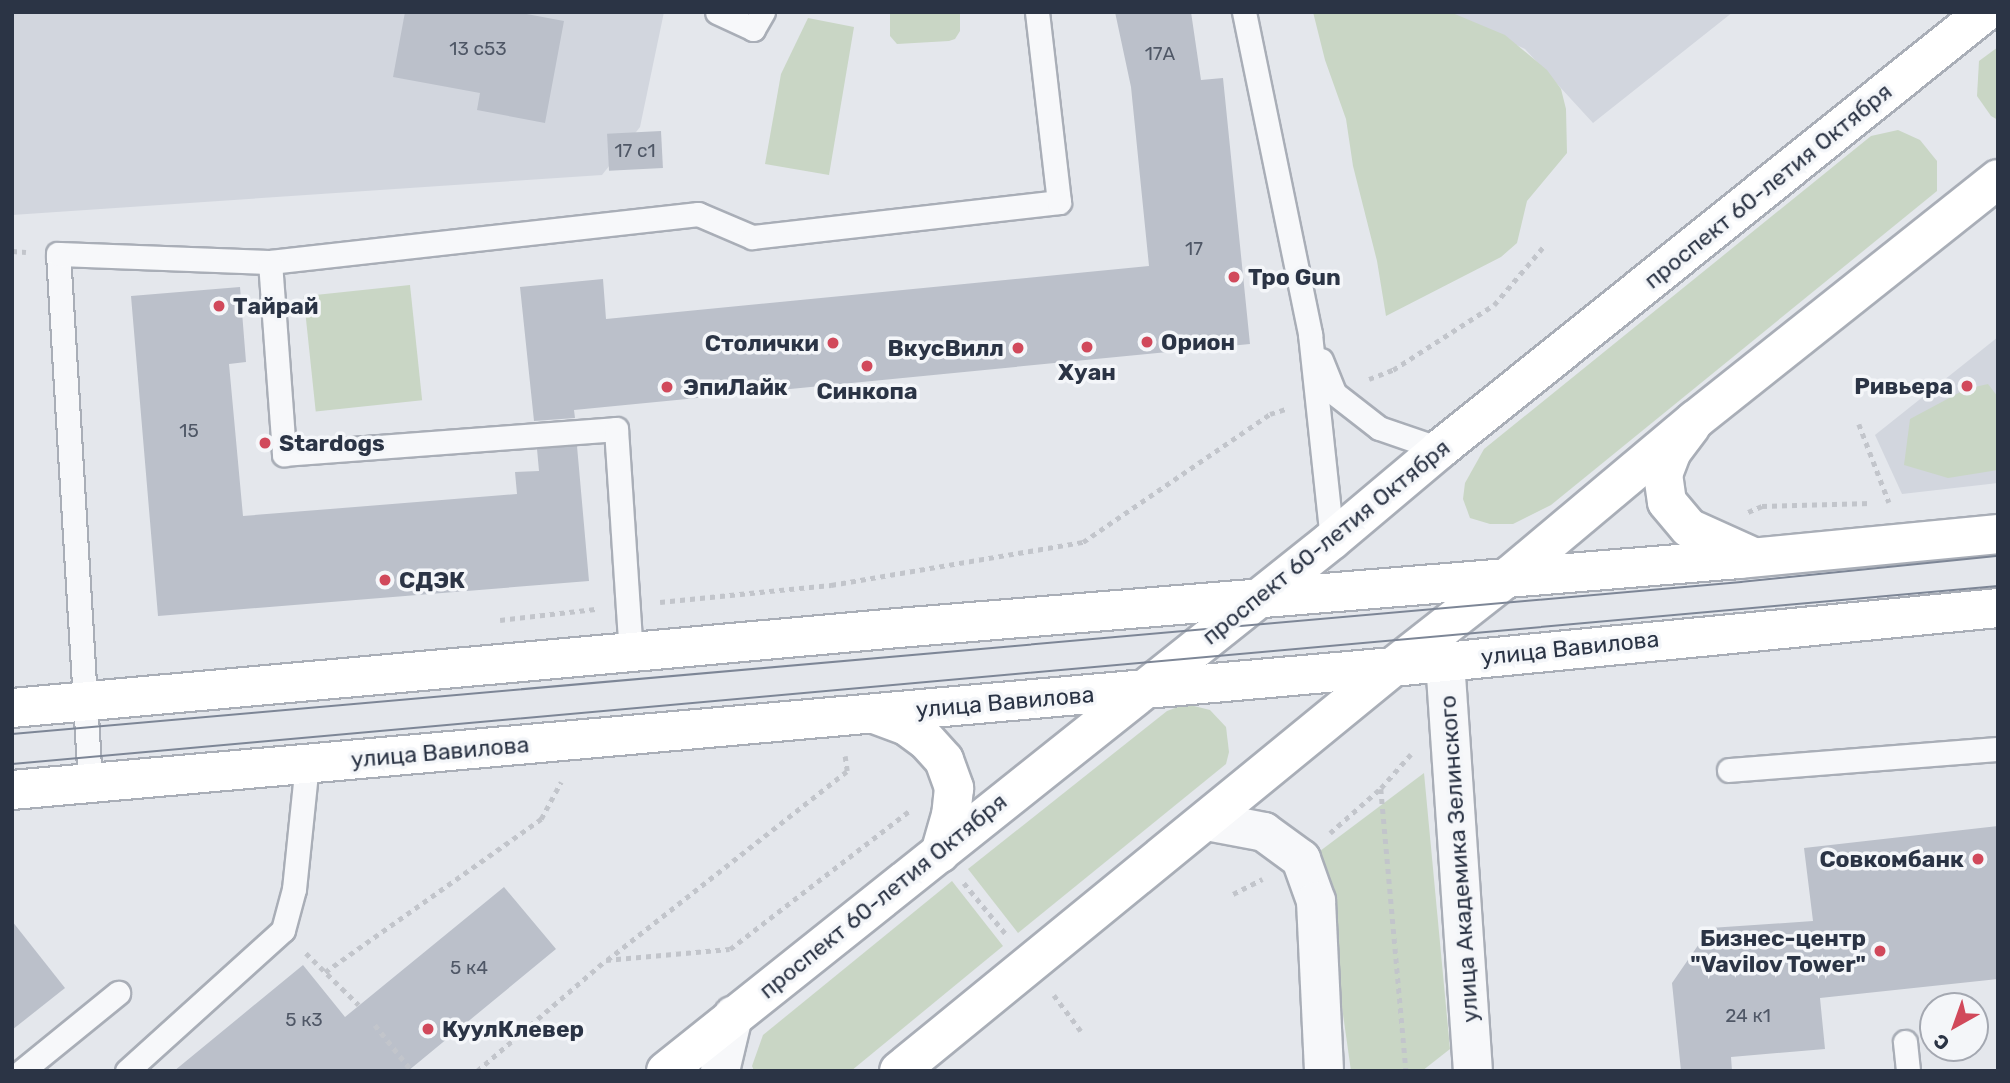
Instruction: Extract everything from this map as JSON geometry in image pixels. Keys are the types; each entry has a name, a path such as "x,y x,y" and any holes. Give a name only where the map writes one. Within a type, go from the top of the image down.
{"main road":[{"name":"проспект 60-летия Октября","path":"666,1071 733,1016 949,864 1146,689 1332,540 1440,449 1985,12"},
{"path":"899,1071 1393,667 1509,576 1695,420 1998,179"},
{"path":"1695,420 1672,451 1663,474 1667,502 1689,527 1739,548 1755,558"},
{"path":"12,708 1509,576 1755,558 1998,534"},
{"name":"улица Вавилова","path":"12,790 1393,667 1998,608"},
{"path":"872,714 905,725 926,740 944,760 954,788 949,864"}],"street":[{"name":"улица Академика Зелинского","path":"1445,661 1450,708 1467,1067"},
{"path":"1207,821 1264,832 1301,859 1315,901 1324,1071"},
{"path":"720,1071 723,1048 733,1016"}],"lane":[{"path":"717,12 753,29 763,12"},
{"path":"90,783 58,254 270,262 698,214 752,237 1059,202 1037,12"},
{"path":"1244,12 1310,334 1326,396 1332,540"},
{"path":"270,262 284,454 616,429 631,652"},
{"path":"1326,396 1379,428 1440,449"},
{"path":"1729,771 1998,748"},
{"path":"127,1071 283,930 294,888 307,764"},
{"path":"22,1071 118,993"},
{"path":"1905,1042 1908,1071"}],"path":[{"path":"831,585 1083,542 1270,414 1393,370 1494,305 1544,246"},
{"path":"1859,424 1889,502"},
{"path":"1737,517 1762,506 1902,501"},
{"path":"1233,894 1301,859 1381,788 1450,708"},
{"path":"477,1071 606,960 846,771 844,743"},
{"path":"325,972 541,819 568,770"},
{"path":"1381,788 1406,1071"},
{"path":"606,960 730,949 909,811 911,803"},
{"path":"949,864 1010,939"},
{"path":"283,930 359,1005"},
{"path":"1052,993 1081,1031"},
{"path":"375,1025 412,1071"}],"shaded area":[{"path":"12,12 664,12 640,127 602,175 12,215"},
{"path":"1446,12 1733,12 1593,123 1525,49"},
{"name":"Ривьера","path":"1998,337 1998,483 1902,494 1875,435"}],"green space":[{"path":"890,12 960,12 960,31 955,39 949,41 897,44 890,36"},
{"path":"1313,12 1450,12 1505,35 1547,70 1561,89 1566,109 1567,153 1527,201 1517,243 1501,257 1386,316 1377,261 1353,166 1346,119 1325,60"},
{"path":"808,18 854,27 829,175 765,164 781,74"},
{"path":"1998,47 1998,120 1991,116 1977,96 1979,61"},
{"path":"1898,130 1920,140 1937,161 1937,191 1551,505 1513,524 1490,524 1470,518 1463,499 1465,483 1484,449 1871,136"},
{"path":"410,285 422,400 316,412 304,296"},
{"path":"1988,384 1998,397 1998,470 1948,478 1904,465 1910,419 1966,389"},
{"path":"1186,704 1210,710 1226,727 1229,752 1226,764 1018,933 968,869 1167,711"},
{"path":"1424,773 1450,1049 1422,1071 1351,1071 1320,851"},
{"path":"952,881 1003,946 851,1071 754,1071 752,1066 763,1035"}],"building":[{"path":"405,12 516,12 564,21 545,123 477,110 480,93 393,77"},
{"path":"1115,12 1191,12 1201,80 1223,78 1250,344 574,410 575,418 534,421 520,287 603,279 606,319 1149,266 1131,87"},
{"path":"661,131 663,168 609,171 607,134"},
{"path":"240,287 246,362 229,364 243,516 517,494 515,472 539,471 537,449 577,446 589,581 158,616 131,296"},
{"path":"1998,826 1998,979 1820,998 1825,1049 1731,1057 1732,1071 1681,1071 1672,983 1710,928 1813,921 1804,848"},
{"path":"504,887 556,949 408,1071 174,1071 303,965 345,1017"},
{"path":"12,921 65,988 12,1030"}],"tram line":[{"path":"12,734 1741,582 1998,556"},
{"path":"12,764 1998,586"}],"place":[{"name":"Tpo Gun","path":"1234,277"},
{"name":"Тайрай","path":"219,306"},
{"name":"Орион","path":"1147,342"},
{"name":"Столички","path":"833,343"},
{"name":"Хуан","path":"1087,347"},
{"name":"ВкусВилл","path":"1018,348"},
{"name":"Синкопа","path":"867,366"},
{"name":"Ривьера","path":"1967,386"},
{"name":"ЭпиЛайк","path":"667,387"},
{"name":"Stardogs","path":"265,443"},
{"name":"СДЭК","path":"385,580"},
{"name":"Совкомбанк","path":"1978,859"},
{"name":"Бизнес-центр \"Vavilov Tower\"","path":"1880,951"},
{"name":"КуулКлевер","path":"428,1029"}]}
